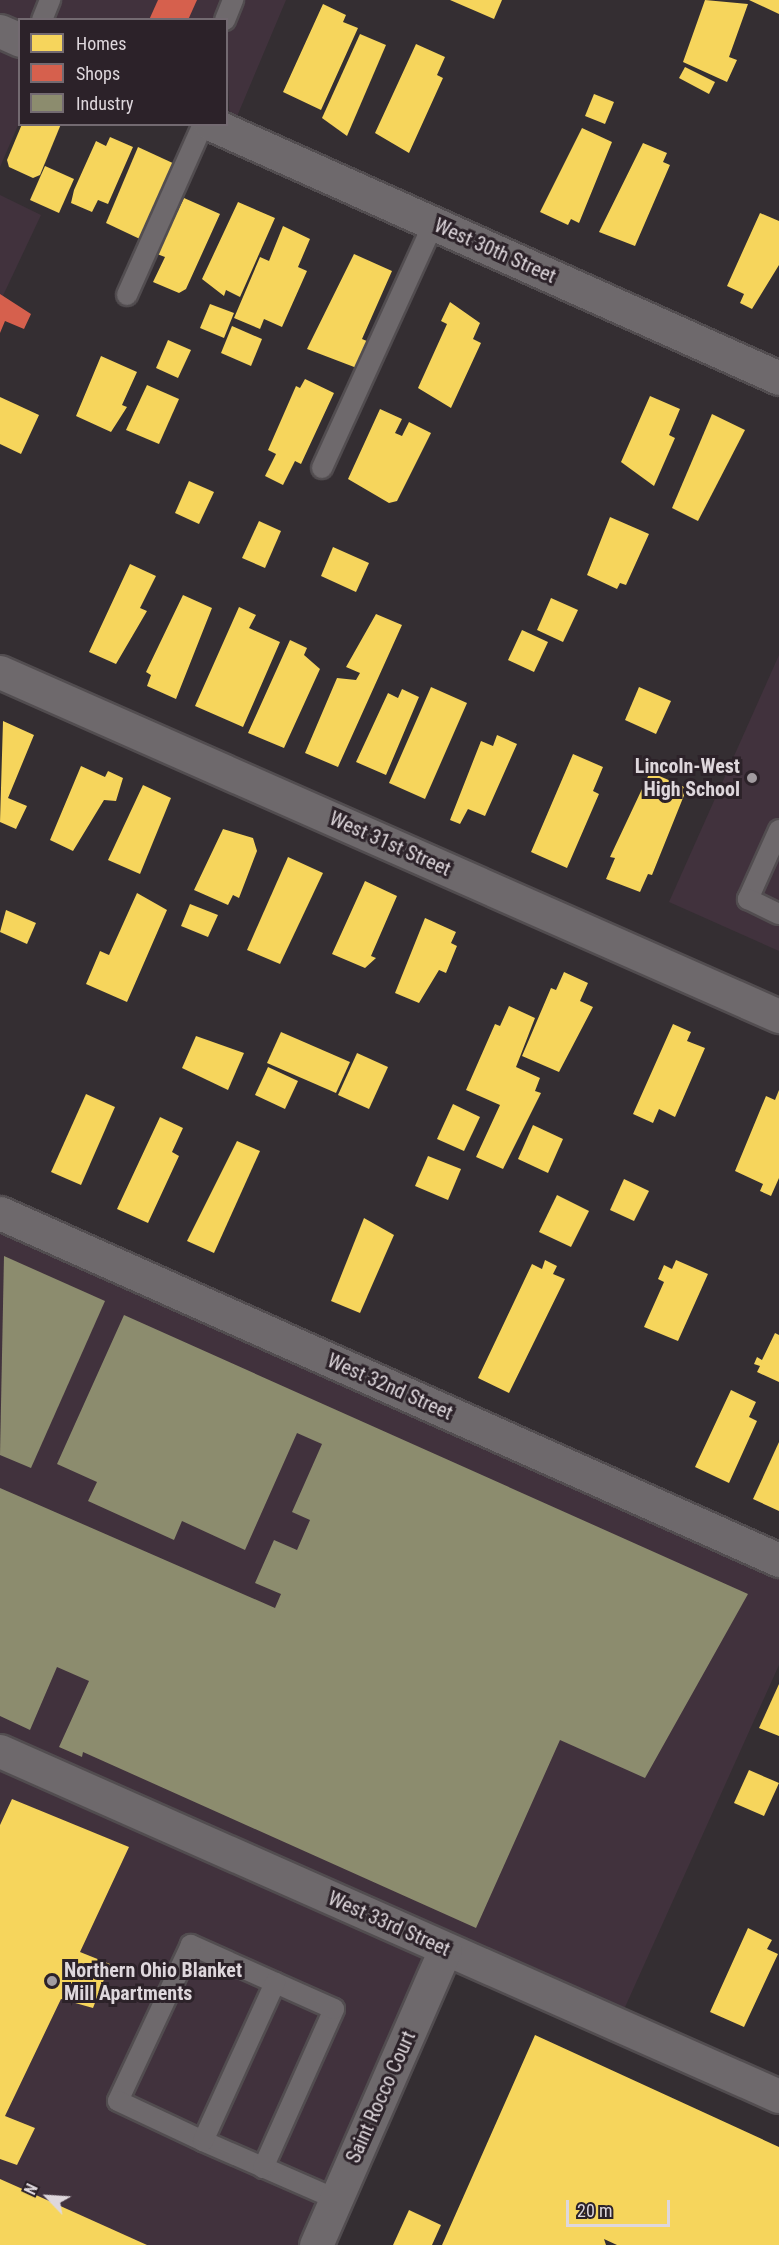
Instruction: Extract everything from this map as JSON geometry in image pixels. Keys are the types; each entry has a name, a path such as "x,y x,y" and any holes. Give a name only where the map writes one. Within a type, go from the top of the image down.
{"street":[{"path":"0,31 18,38"},
{"name":"West 30th Street","path":"215,126 779,378"},
{"name":"West 31st Street","path":"0,672 779,1016"},
{"name":"West 32nd Street","path":"0,1213 779,1560"},
{"name":"West 33rd Street","path":"0,1751 779,2096"},
{"name":"Saint Rocco Court","path":"316,2245 446,1950"}],"lane":[{"path":"43,18 50,0"},
{"path":"226,18 233,0"},
{"path":"127,295 202,126"},
{"path":"322,468 433,224"},
{"path":"779,830 748,899 779,914"},
{"path":"263,2168 334,2009 191,1945 118,2101 203,2142 263,2168 336,2199"},
{"path":"203,2142 275,1983"}],"shaded area":[{"path":"0,0 286,0 230,133 228,18 18,18 18,125 0,167"},
{"path":"0,195 41,215 0,302"},
{"name":"Lincoln-West High School","path":"779,655 779,951 669,902"},
{"path":"0,1213 779,1560 779,1665 617,2025 445,1950 316,2245 0,2245"}],"building: Homes":[{"path":"450,0 502,0 494,19"},
{"path":"705,0 748,4 729,57 737,60 727,82 683,62"},
{"path":"749,0 779,0 779,14"},
{"path":"323,4 346,15 343,22 358,28 321,110 283,92"},
{"path":"360,34 386,45 347,136 322,118"},
{"path":"416,44 445,57 437,75 443,78 409,153 375,133"},
{"path":"685,67 715,82 709,94 679,78"},
{"path":"594,94 614,102 605,124 585,116"},
{"path":"21,126 60,126 40,175 33,178 9,167 7,160"},
{"path":"582,128 612,142 579,223 571,219 568,225 540,212"},
{"path":"110,137 133,147 108,204 98,200 92,212 71,203 74,190 96,141 106,146"},
{"path":"643,143 667,153 663,162 670,165 635,246 599,232"},
{"path":"138,147 177,165 142,240 106,223"},
{"path":"45,166 74,179 59,213 30,200"},
{"path":"184,198 220,214 186,289 179,293 153,282 165,257 157,254"},
{"path":"238,202 275,218 240,297 226,290 224,296 202,279"},
{"path":"760,213 779,221 779,265 752,309 740,303 744,294 727,286"},
{"path":"283,226 310,239 298,267 307,271 282,327 264,319 260,329 234,318 260,257 269,261"},
{"path":"354,254 392,271 362,339 374,344 362,370 307,349"},
{"path":"450,302 480,323 473,339 481,343 451,408 418,388 447,324 441,321"},
{"path":"210,304 234,313 224,338 200,328"},
{"path":"232,326 262,339 251,366 221,353"},
{"path":"168,340 191,350 178,378 156,368"},
{"path":"101,356 137,372 122,405 127,407 111,432 76,416"},
{"path":"305,379 334,393 301,464 295,461 283,485 265,476 276,454 268,450 296,386 300,388"},
{"path":"147,385 179,399 159,444 126,430"},
{"path":"650,396 680,409 669,435 675,438 654,486 621,462"},
{"path":"0,397 39,415 21,454 0,444"},
{"path":"380,409 402,419 395,433 402,436 409,422 431,433 397,501 389,503 348,479"},
{"path":"712,414 745,430 698,521 672,508"},
{"path":"189,481 214,492 199,524 175,513"},
{"path":"610,517 649,534 626,585 620,583 617,589 587,575"},
{"path":"259,521 281,531 265,568 242,558"},
{"path":"333,547 369,563 356,592 321,576"},
{"path":"130,564 156,576 140,608 147,611 116,664 89,652"},
{"path":"183,595 212,608 176,699 147,686 151,675 146,672"},
{"path":"551,598 578,610 563,642 537,630"},
{"path":"239,607 256,615 249,628 280,642 243,727 195,706"},
{"path":"376,614 402,625 338,767 305,753 337,678 356,680 360,673 346,667"},
{"path":"522,630 548,642 534,672 508,660"},
{"path":"290,640 307,648 304,655 320,669 284,748 248,733"},
{"path":"431,687 467,703 425,799 389,783"},
{"path":"639,687 671,701 656,734 625,720"},
{"path":"402,689 419,697 386,775 356,762 388,693 398,698"},
{"path":"3,721 34,735 8,798 27,806 16,829 0,822"},
{"path":"497,735 517,744 485,816 468,809 460,824 450,820 481,741 493,746"},
{"path":"573,754 603,767 593,791 599,794 567,868 531,852"},
{"path":"81,766 105,777 108,771 123,778 116,801 104,800 73,851 50,840"},
{"path":"650,772 687,788 652,875 648,874 640,892 606,879 615,858 610,857"},
{"path":"143,785 171,798 140,874 108,860"},
{"path":"223,829 253,838 257,851 239,898 233,895 228,905 194,890"},
{"path":"288,857 323,873 280,964 247,950"},
{"path":"365,881 397,896 371,956 376,958 365,968 332,954"},
{"path":"137,893 167,910 127,1002 86,984 100,951 109,955"},
{"path":"190,904 218,915 208,937 181,926"},
{"path":"6,910 36,923 27,944 0,932"},
{"path":"425,918 456,932 451,943 457,946 446,973 439,970 419,1003 395,993"},
{"path":"564,972 588,983 580,1001 593,1007 559,1072 522,1056 551,988 556,990"},
{"path":"509,1006 535,1018 516,1067 540,1078 535,1091 541,1093 503,1169 476,1157 500,1105 466,1090 495,1024 500,1026"},
{"path":"673,1024 691,1032 687,1041 705,1048 675,1117 659,1109 653,1123 633,1114"},
{"path":"281,1032 350,1062 336,1093 267,1063"},
{"path":"196,1036 244,1053 228,1090 182,1068"},
{"path":"357,1053 388,1067 369,1109 338,1095"},
{"path":"268,1067 298,1081 285,1109 255,1095"},
{"path":"779,1090 779,1178 771,1196 760,1191 763,1184 735,1171 766,1096 775,1100"},
{"path":"86,1094 115,1107 81,1185 51,1172"},
{"path":"453,1104 480,1117 464,1151 437,1139"},
{"path":"160,1117 183,1128 172,1152 179,1156 148,1223 117,1209"},
{"path":"533,1125 563,1139 548,1173 518,1159"},
{"path":"237,1141 260,1151 214,1253 187,1241"},
{"path":"428,1156 461,1169 448,1200 415,1186"},
{"path":"624,1179 649,1191 634,1221 610,1210"},
{"path":"557,1195 589,1211 571,1247 539,1232"},
{"path":"364,1218 394,1235 360,1313 331,1301"},
{"path":"545,1260 557,1266 553,1274 565,1279 509,1393 478,1378 532,1264 542,1269"},
{"path":"676,1260 708,1274 678,1341 644,1327 664,1282 658,1279 664,1265 672,1269"},
{"path":"775,1333 779,1335 779,1382 757,1372 760,1366 754,1364 757,1357 762,1360"},
{"path":"731,1390 756,1402 749,1417 757,1421 729,1483 695,1467"},
{"path":"779,1442 779,1511 753,1499"},
{"path":"779,1684 779,1736 759,1728"},
{"path":"749,1770 779,1783 764,1816 734,1803"},
{"name":"Northern Ohio Blanket Mill Apartments","path":"12,1799 129,1847 80,1952 110,1964 93,2008 61,1999 5,2116 35,2128 17,2165 0,2159 0,1825"},
{"path":"748,1928 772,1940 767,1949 778,1954 744,2027 710,2012"},
{"path":"535,2035 779,2147 779,2245 617,2245 604,2239 606,2245 442,2245"},
{"path":"0,2179 27,2191 147,2245 0,2245"},
{"path":"409,2210 441,2225 432,2245 393,2245"}],"building: Shops":[{"path":"158,0 197,0 189,18 150,18"},
{"path":"0,294 31,314 24,329 5,321 0,333"}],"building: Industry":[{"path":"4,1256 105,1301 31,1468 0,1455"},
{"path":"124,1315 748,1594 645,1778 560,1740 476,1928 83,1752 82,1757 59,1747 89,1681 57,1667 30,1730 0,1716 0,1488 275,1608 281,1594 255,1583 274,1540 297,1550 310,1520 292,1512 322,1444 297,1433 245,1550 182,1521 174,1540 88,1501 97,1482 57,1464"}],"place":[{"name":"Lincoln-West High School","path":"752,778"},
{"name":"Northern Ohio Blanket Mill Apartments","path":"52,1981"}]}
